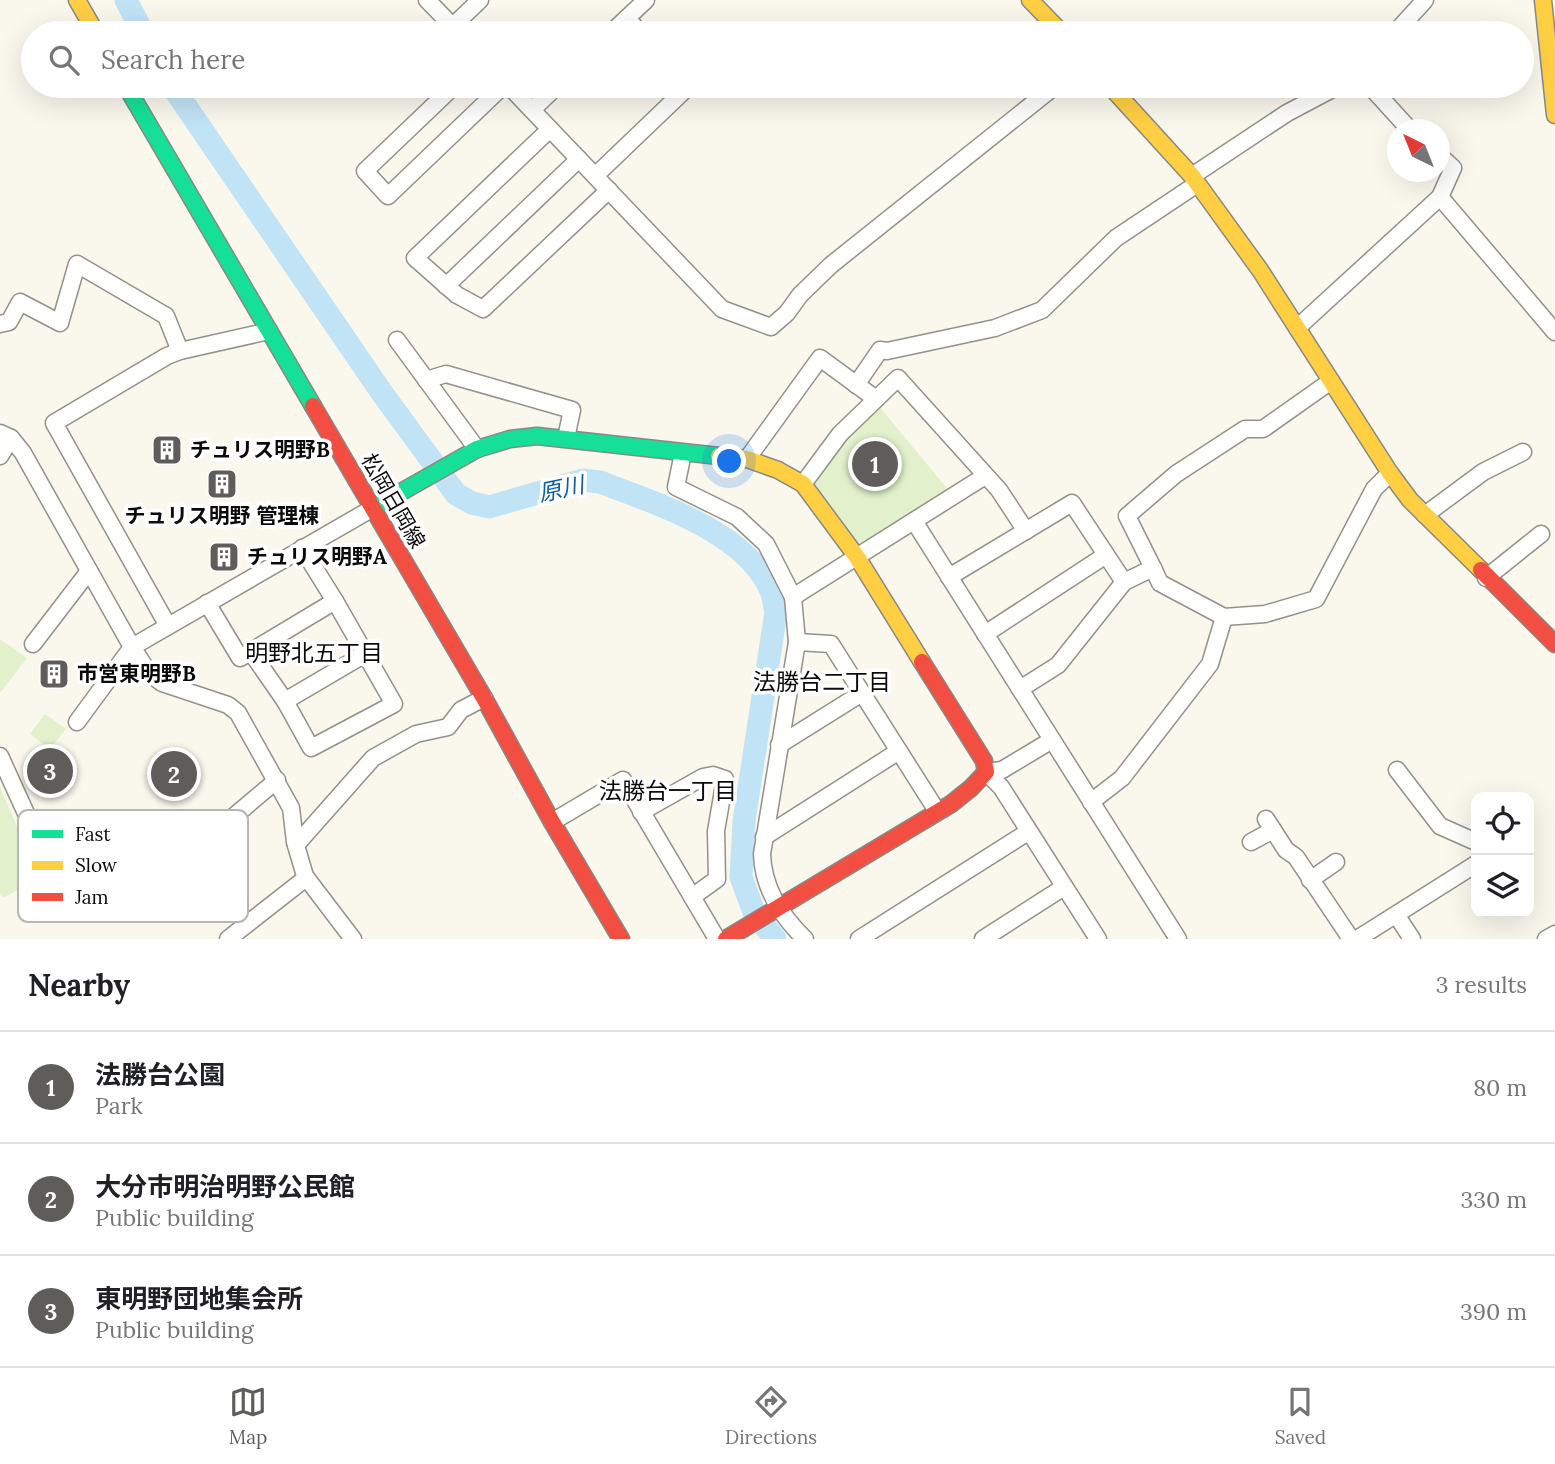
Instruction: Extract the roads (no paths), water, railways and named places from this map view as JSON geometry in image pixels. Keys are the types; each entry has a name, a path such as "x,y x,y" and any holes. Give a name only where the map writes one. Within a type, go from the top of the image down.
{"street":[{"path":"77,0 89,21"},
{"path":"427,0 447,21"},
{"path":"463,21 480,0"},
{"path":"624,21 646,0"},
{"path":"1030,0 1050,21"},
{"path":"1406,21 1425,0"},
{"path":"1543,0 1555,115"},
{"name":"松岡日岡線","path":"133,98 484,698 552,822 621,939"},
{"path":"441,98 365,171 388,196 490,98"},
{"path":"520,98 722,309 771,327 831,265 1040,98"},
{"path":"532,110 544,98"},
{"path":"596,176 677,98"},
{"path":"1121,98 1195,180 1260,270 1410,500 1555,645"},
{"path":"856,385 880,350 887,351 995,328 1042,310 1116,238 1287,113 1315,98"},
{"path":"1381,98 1400,119"},
{"path":"550,129 415,258 457,295 483,309 608,190"},
{"path":"446,286 579,159"},
{"path":"1297,328 1440,197 1447,182"},
{"path":"1440,197 1555,332"},
{"path":"0,324 9,322 20,302 60,323 77,264 166,316 180,351"},
{"path":"168,626 54,423 167,356 269,331"},
{"path":"397,340 477,449"},
{"path":"747,459 820,358 876,400"},
{"path":"426,380 446,374 572,410 566,438"},
{"path":"803,484 840,434 898,378 999,490 1026,531"},
{"path":"1331,381 1263,429 1245,429 1176,474 1126,516 1160,583 1224,617 1265,614 1316,599 1374,489 1390,473"},
{"path":"0,456 5,436"},
{"path":"5,436 29,463 149,673 162,684 228,705 239,713 291,808 296,845 306,878 353,939"},
{"path":"77,722 132,647 477,449 510,439 537,436 747,459 778,470 803,484 832,520 984,761 986,772 1001,787 1098,939"},
{"path":"1425,515 1483,472 1523,452"},
{"path":"683,453 676,487 737,517 766,544 793,597 797,642 762,854 764,873 775,912 805,939"},
{"path":"793,597 985,475"},
{"path":"949,577 1072,503 1124,582"},
{"path":"914,521 1178,939"},
{"path":"1486,578 1541,534"},
{"path":"251,652 285,701 311,748 394,704 302,548"},
{"path":"985,634 1106,555"},
{"path":"1020,689 1058,665 1124,582 1153,568"},
{"path":"33,643 89,571"},
{"path":"207,603 240,659 335,601"},
{"path":"1091,802 1122,778 1210,664 1224,617"},
{"path":"797,642 831,644 937,811"},
{"path":"285,701 365,654"},
{"path":"779,746 862,693"},
{"path":"296,845 373,758 416,734 448,727 461,710 484,698"},
{"path":"726,939 775,912 937,811 978,784 986,772 1002,770 1052,740"},
{"path":"764,837 899,751"},
{"path":"0,756 24,810"},
{"path":"1397,769 1440,826 1471,840"},
{"path":"642,812 703,777 713,775 725,779 716,831 717,879 692,897"},
{"path":"241,810 277,780"},
{"path":"552,822 623,780 716,939"},
{"path":"1251,842 1269,824 1286,850 1296,857 1351,939"},
{"path":"859,939 1028,832"},
{"path":"1310,880 1336,862"},
{"path":"1357,939 1471,867"},
{"path":"228,939 306,878"},
{"path":"983,939 1064,887"},
{"path":"1397,916 1412,939"},
{"path":"1545,939 1555,934"}],"waterway":[{"name":"原川","path":"126,0 137,21"},
{"name":"原川","path":"180,98 382,393 456,494 472,503 489,507 583,480 600,482 697,522 742,552 759,570 772,593 776,612 744,821 741,877 754,912 775,939"}],"place":[{"name":"チュリス明野B","path":"167,450"},
{"name":"法勝台公園","path":"875,464"},
{"name":"チュリス明野 管理棟","path":"222,484"},
{"name":"チュリス明野A","path":"224,557"},
{"name":"市営東明野B","path":"54,674"},
{"name":"東明野団地集会所","path":"50,771"},
{"name":"大分市明治明野公民館","path":"174,774"}],"district":[{"name":"明野北五丁目","path":"314,653"},
{"name":"法勝台二丁目","path":"822,682"},
{"name":"法勝台一丁目","path":"668,791"}]}
